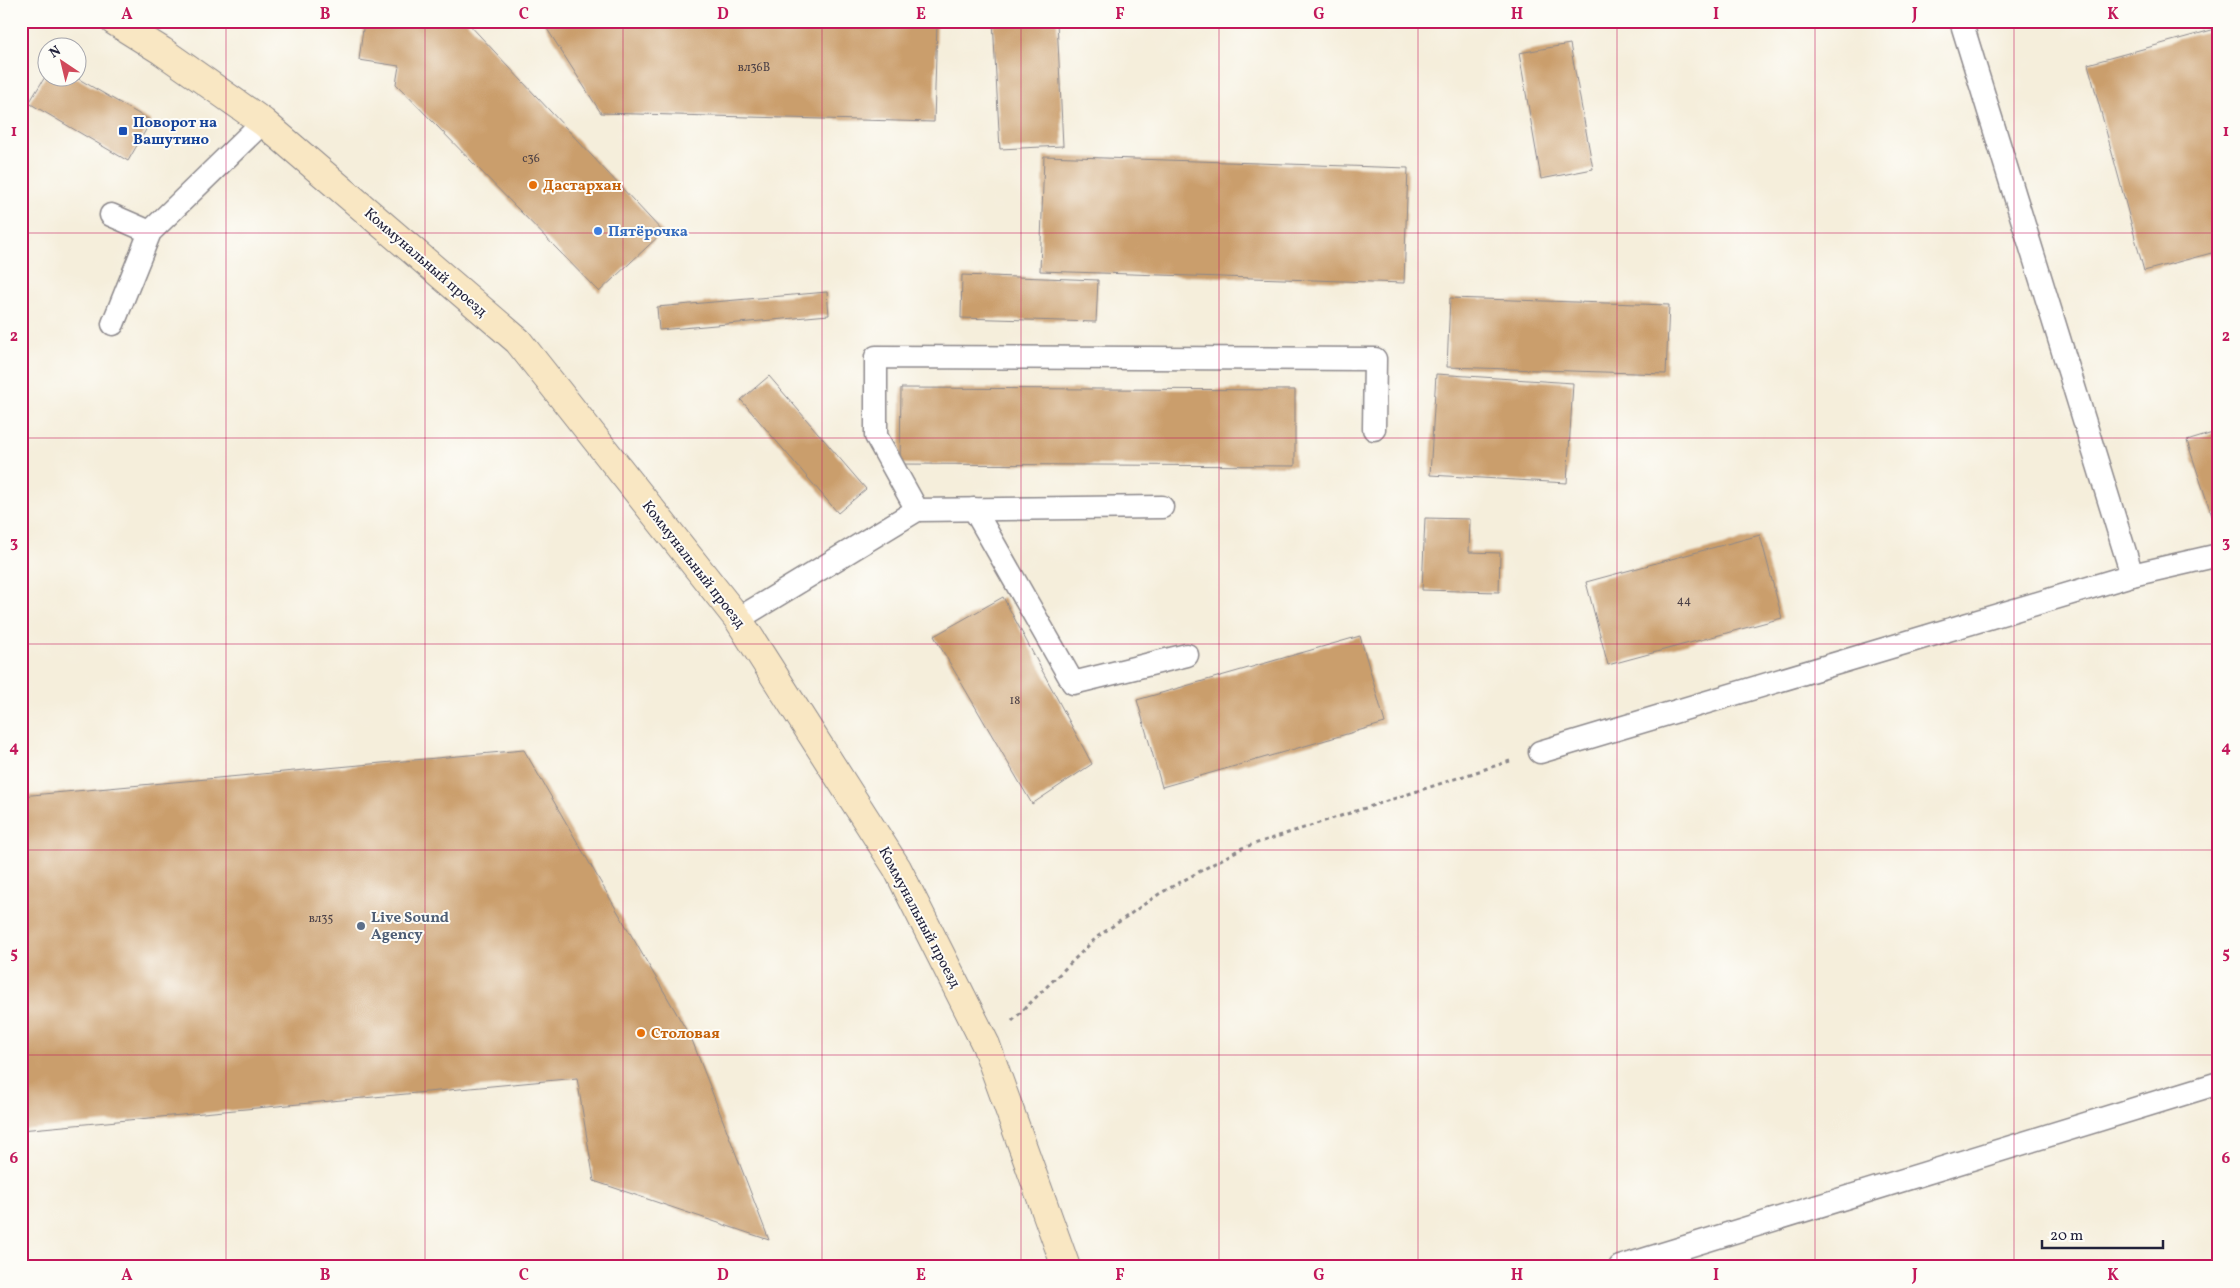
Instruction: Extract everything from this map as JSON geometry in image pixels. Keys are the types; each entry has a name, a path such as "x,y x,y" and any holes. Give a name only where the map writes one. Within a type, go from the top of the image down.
{"street":[{"name":"Коммунальный проезд","path":"114,21 162,51 264,122 518,341 738,619 897,868 986,1045 1066,1267"}],"lane":[{"path":"1961,21 2132,575"},
{"path":"113,324 150,232 264,122"},
{"path":"111,215 150,232"},
{"path":"917,510 876,436 876,356 1375,359 1374,429"},
{"path":"738,619 917,510 1162,507"},
{"path":"974,509 1073,683 1187,655"},
{"path":"1540,752 2132,575 2219,555"},
{"path":"1620,1267 2219,1082"}],"path":[{"path":"986,1045 1061,975 1097,937 1159,894 1242,848 1540,752"}],"building":[{"path":"364,21 466,21 663,232 599,292 396,84 399,66 359,60"},
{"path":"542,21 937,21 934,122 601,113"},
{"path":"993,21 1057,21 1063,146 1000,149"},
{"path":"2219,28 2219,251 2144,271 2088,64"},
{"path":"1570,44 1593,169 1541,179 1519,53"},
{"path":"88,84 151,121 128,161 29,103 38,88 88,88"},
{"path":"1044,156 1408,168 1404,283 1040,271"},
{"path":"962,275 1098,280 1096,322 961,318"},
{"path":"827,292 829,315 659,330 657,307"},
{"path":"1450,298 1669,305 1666,374 1447,367"},
{"path":"1436,374 1573,383 1567,483 1430,475"},
{"path":"769,376 866,489 838,513 741,400"},
{"path":"901,388 1295,390 1295,466 900,464"},
{"path":"2219,431 2219,513 2212,516 2187,441"},
{"path":"1425,518 1470,519 1469,552 1500,553 1499,592 1422,590"},
{"path":"1760,535 1782,618 1608,665 1586,582"},
{"path":"1003,597 1092,764 1032,804 934,636"},
{"path":"1360,636 1385,723 1162,787 1137,700"},
{"path":"524,750 692,1040 769,1240 594,1181 577,1078 21,1130 21,796"}],"place":[{"name":"Поворот на Вашутино","path":"123,131"},
{"name":"Дастархан","path":"533,185"},
{"name":"Пятёрочка","path":"598,231"},
{"name":"Live Sound Agency","path":"361,926"},
{"name":"Столовая","path":"641,1033"}]}
